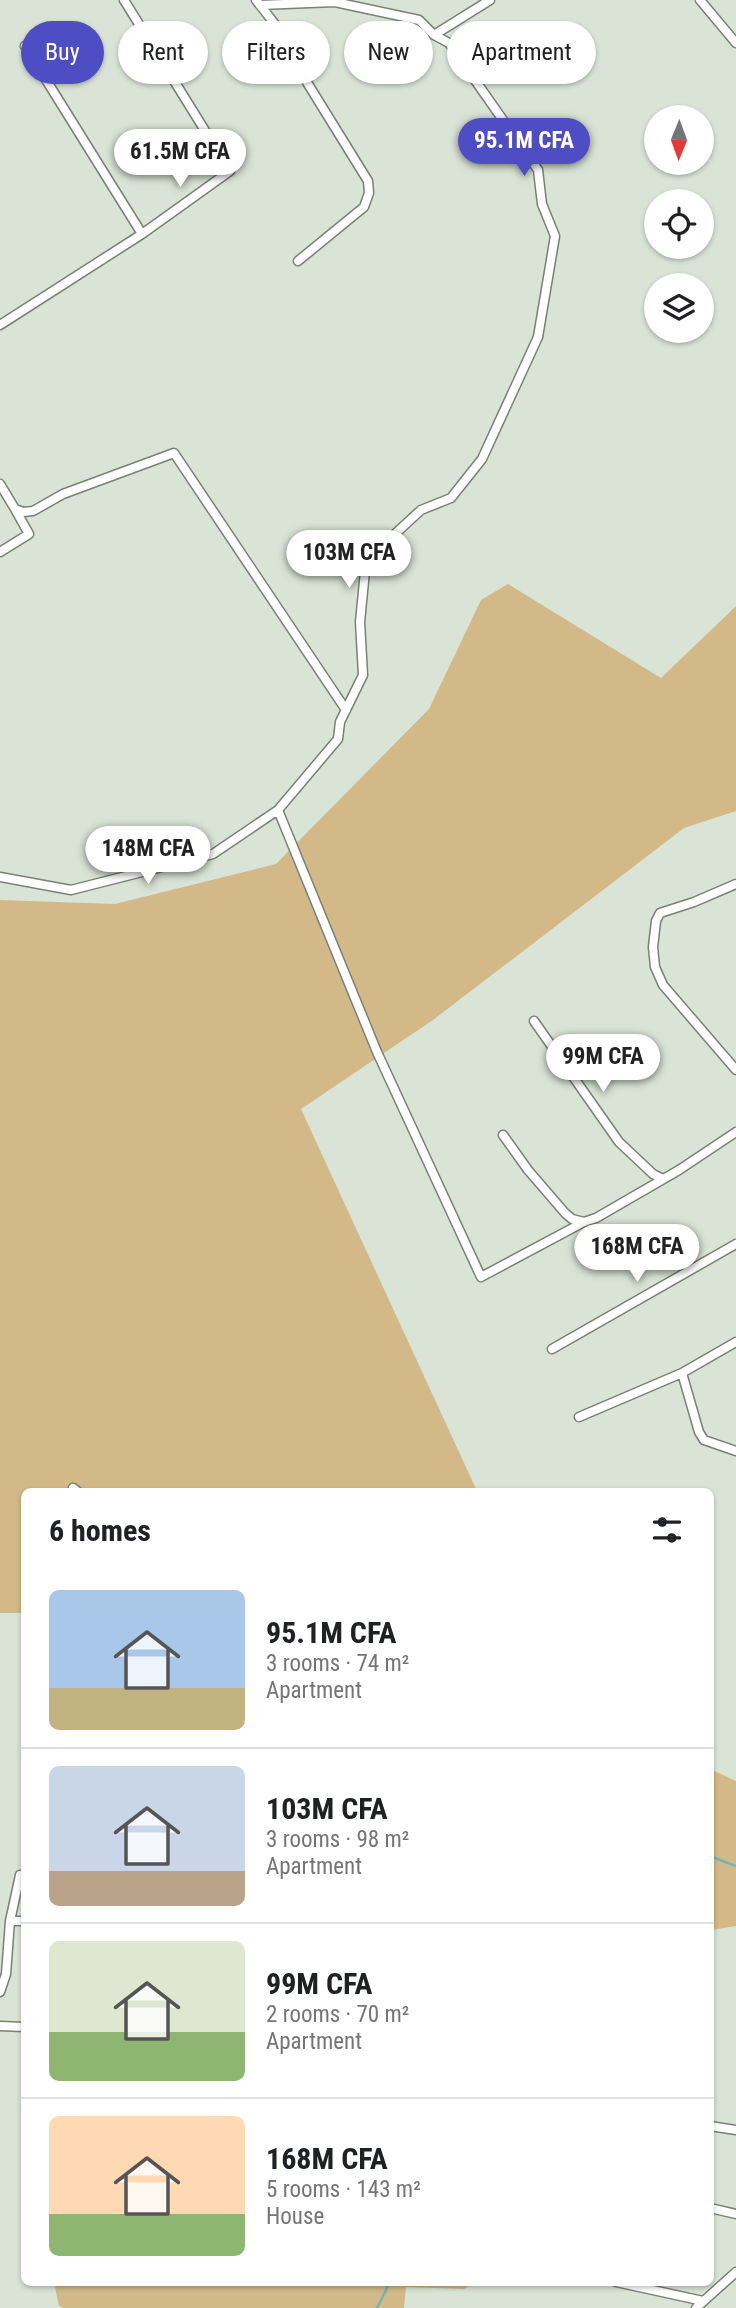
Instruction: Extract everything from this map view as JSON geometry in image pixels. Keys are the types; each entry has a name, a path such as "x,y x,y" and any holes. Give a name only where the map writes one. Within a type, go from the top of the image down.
{"street":[{"path":"0,325 142,234 230,171 124,0"},
{"path":"434,35 490,0"},
{"path":"700,0 736,43"},
{"path":"0,877 71,890 213,854 278,810 338,738 340,722 363,675 360,622 365,571 372,555 421,510 451,498 482,458 538,337 555,236 541,204 538,170 449,43 434,35 419,20 335,2 258,3"},
{"path":"258,3 292,46 308,84 368,181 369,194 364,207 298,261"},
{"path":"49,84 142,234"},
{"path":"15,509 33,511 63,494 174,453 346,710"},
{"path":"0,485 29,534 0,552"},
{"path":"278,810 377,1052 481,1277 584,1222 596,1219 663,1180 736,1132"},
{"path":"736,884 660,914 656,921 653,947 655,967 663,985 736,1070"},
{"path":"534,1021 619,1142 663,1180"},
{"path":"503,1135 528,1170 565,1213 572,1219 584,1222"},
{"path":"552,1349 736,1244"},
{"path":"579,1417 682,1373 736,1342"},
{"path":"682,1373 699,1432 704,1440 734,1448"},
{"path":"0,1992 6,1974 10,1921 20,1875"},
{"path":"10,1921 21,1921"},
{"path":"0,2026 21,2027"},
{"path":"714,2127 736,2130"},
{"path":"714,2208 736,2214"},
{"path":"696,2308 736,2272"},
{"path":"634,2286 703,2301"}],"shaded area":[{"path":"508,584 661,678 736,606 736,811 684,828 433,1020 301,1109 476,1488 21,1488 21,1613 0,1613 0,900 115,904 276,864 429,709 481,600"},
{"path":"714,1771 736,1781 736,1926 714,1930"},
{"path":"55,2286 470,2286 464,2289 406,2287 404,2308 59,2306"}],"waterway":[{"path":"714,1858 736,1866"},
{"path":"377,2308 388,2286"}]}
